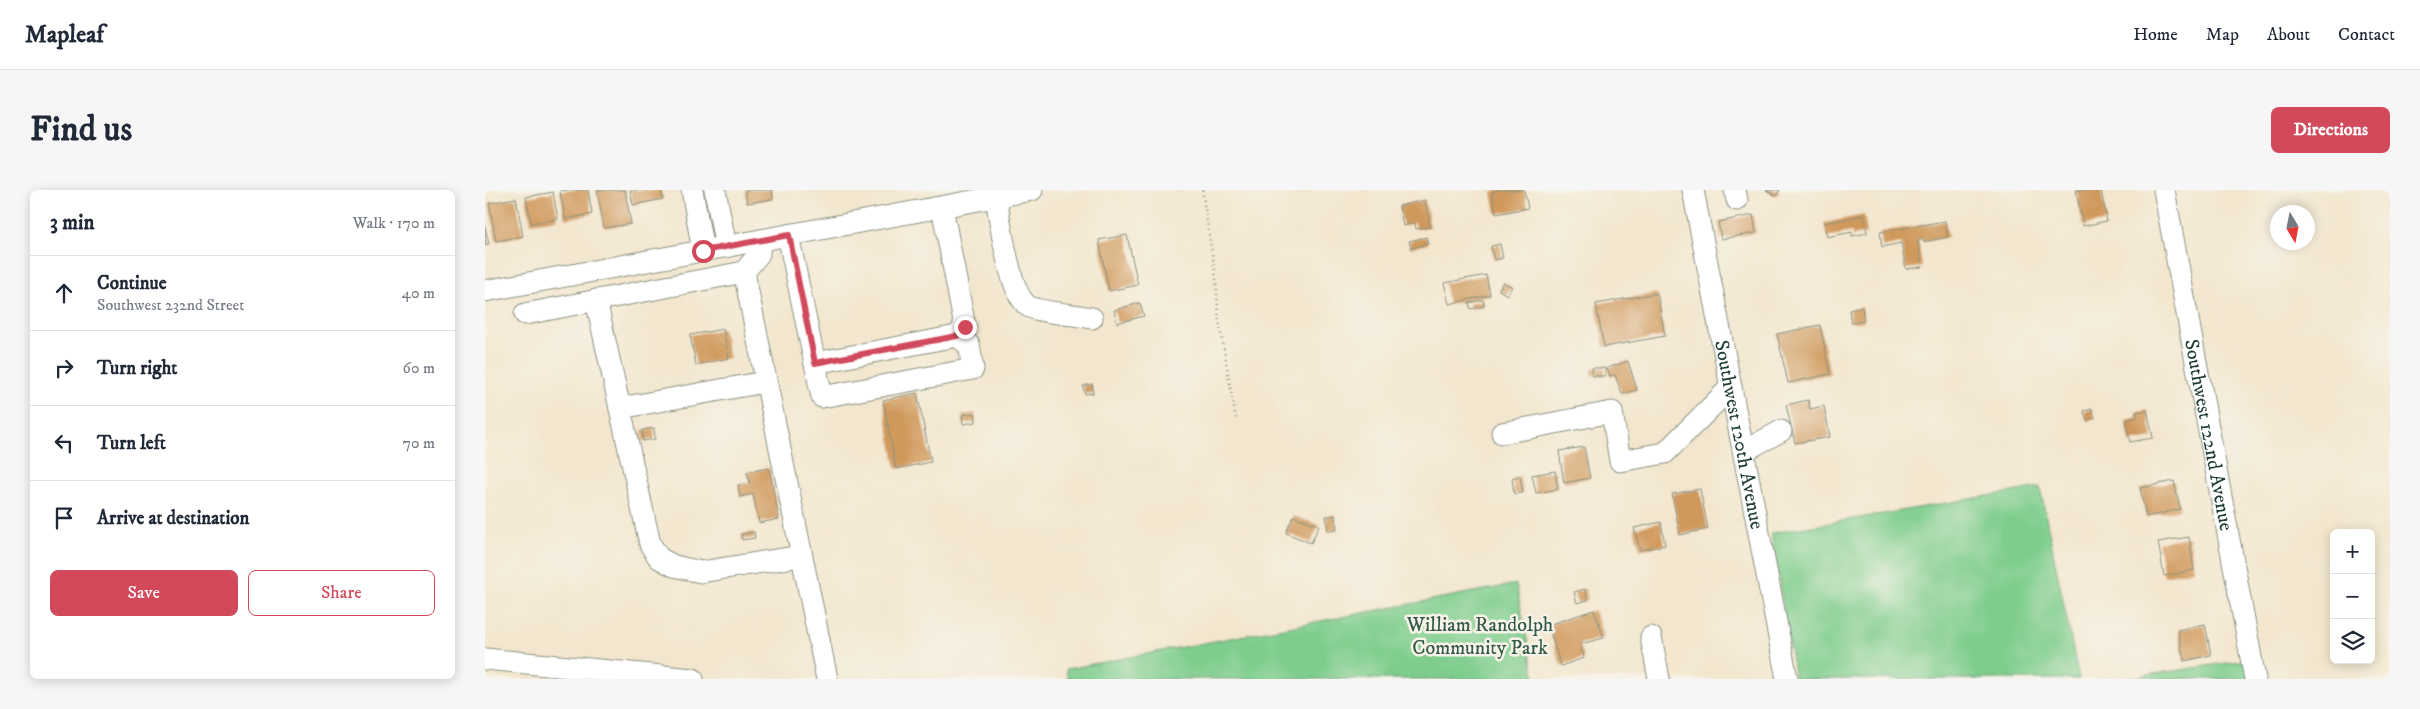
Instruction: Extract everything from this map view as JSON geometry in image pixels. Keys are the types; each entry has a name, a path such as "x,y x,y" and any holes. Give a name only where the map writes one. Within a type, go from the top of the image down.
{"street":[{"path":"692,190 703,251"},
{"path":"715,190 726,247"},
{"path":"485,291 1032,190"},
{"name":"Southwest 120th Avenue","path":"1693,190 1787,679"},
{"name":"Southwest 122nd Avenue","path":"2164,190 2255,679"},
{"path":"995,197 1009,271 1019,297 1028,306 1092,318"},
{"path":"815,363 957,336 965,327 942,206"},
{"path":"789,235 822,397 973,369 969,345 957,336"},
{"path":"525,314 744,272 759,254 760,240"},
{"path":"744,272 827,679"},
{"path":"596,300 650,544 659,558 675,566 701,572 801,556"},
{"path":"620,408 765,382"},
{"path":"1502,433 1612,412 1620,461 1665,453 1731,387"},
{"path":"1744,452 1781,431"},
{"path":"1651,637 1659,679"},
{"path":"485,659 589,674 693,679"}],"path":[{"path":"1202,190 1216,278 1219,321 1237,419"}],"green space":[{"path":"2040,487 2079,679 1795,679 1771,533"},
{"name":"William Randolph Community Park","path":"1516,584 1535,679 1068,679 1066,669"},
{"path":"2246,660 2249,679 2120,679"}],"building":[{"path":"588,190 592,214 565,219 560,191"},
{"path":"597,190 625,190 631,224 604,228"},
{"path":"630,190 661,190 663,199 633,205"},
{"path":"745,190 772,190 773,199 747,203"},
{"path":"1524,190 1528,208 1496,214 1492,192"},
{"path":"1766,190 1780,190 1776,196"},
{"path":"2076,190 2101,190 2107,221 2083,226"},
{"path":"553,192 558,219 531,223 526,197"},
{"path":"516,198 523,236 496,241 489,203"},
{"path":"1425,200 1430,227 1416,229 1415,223 1403,226 1399,206"},
{"path":"1753,215 1756,233 1721,239 1718,222"},
{"path":"1864,215 1867,233 1852,236 1852,232 1827,237 1824,223"},
{"path":"1945,221 1948,237 1923,242 1923,239 1918,240 1922,267 1906,269 1901,243 1882,247 1880,232"},
{"path":"485,227 489,244 485,245"},
{"path":"1127,235 1138,285 1109,291 1099,240"},
{"path":"1426,237 1428,244 1411,248 1409,241"},
{"path":"1500,244 1503,258 1494,260 1491,246"},
{"path":"1486,275 1490,295 1449,304 1444,283"},
{"path":"1503,282 1512,287 1507,295 1499,290"},
{"path":"1657,293 1665,336 1604,347 1596,304"},
{"path":"1483,300 1484,306 1471,309 1469,303"},
{"path":"1140,303 1144,316 1117,323 1114,310"},
{"path":"1862,307 1864,321 1851,323 1849,310"},
{"path":"1820,325 1830,374 1788,383 1777,334"},
{"path":"723,329 729,358 696,365 690,335"},
{"path":"1628,361 1637,390 1622,394 1615,375 1610,376 1607,368"},
{"path":"1592,368 1605,368 1605,376 1592,376"},
{"path":"1092,384 1093,393 1085,394 1083,386"},
{"path":"917,393 931,462 896,469 883,400"},
{"path":"1808,400 1810,409 1824,406 1830,437 1795,443 1786,405"},
{"path":"2092,409 2095,418 2087,421 2084,411"},
{"path":"2147,410 2153,438 2130,442 2126,420 2137,417 2136,412"},
{"path":"975,413 976,422 963,424 962,415"},
{"path":"654,428 655,439 643,441 642,430"},
{"path":"1584,447 1590,478 1564,483 1559,451"},
{"path":"769,468 779,519 759,523 753,494 740,497 738,485 750,483 747,472"},
{"path":"1555,471 1558,489 1536,493 1532,475"},
{"path":"1520,476 1523,493 1514,494 1512,478"},
{"path":"2174,481 2180,509 2146,517 2140,488"},
{"path":"1700,489 1708,529 1680,535 1672,494"},
{"path":"1335,515 1337,530 1328,531 1326,516"},
{"path":"1293,516 1319,525 1311,543 1286,533"},
{"path":"1661,522 1665,545 1640,550 1634,528"},
{"path":"754,532 755,538 742,540 741,534"},
{"path":"2189,537 2194,570 2164,576 2158,542"},
{"path":"1585,589 1588,600 1577,603 1574,592"},
{"path":"1594,610 1604,638 1580,644 1584,658 1561,666 1548,625"},
{"path":"2205,624 2211,655 2184,661 2178,630"}],"route":[{"path":"703,251 789,235 815,363 957,336 965,327"}]}
